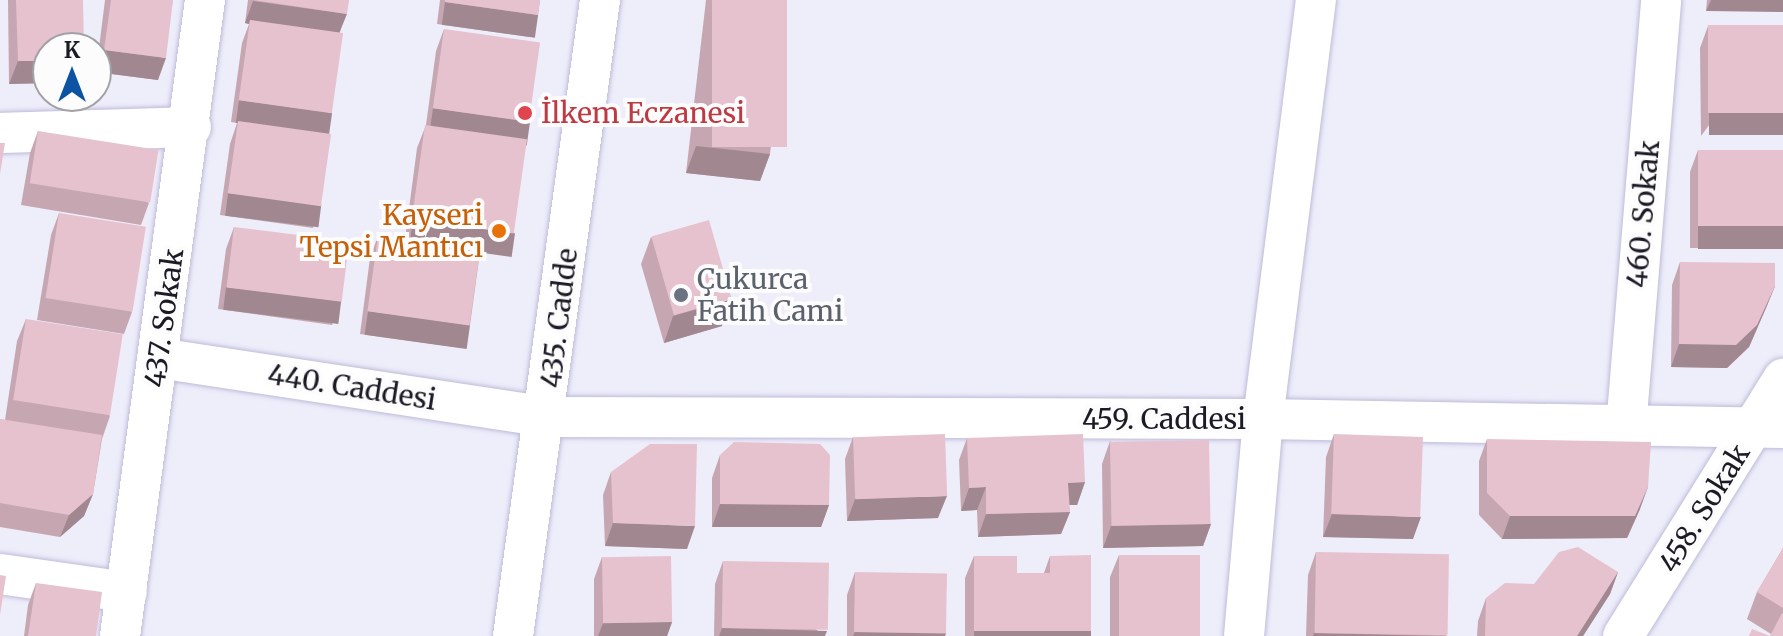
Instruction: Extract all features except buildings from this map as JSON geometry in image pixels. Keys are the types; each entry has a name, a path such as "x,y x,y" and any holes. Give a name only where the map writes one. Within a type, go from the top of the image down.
{"street":[{"name":"437. Sokak","path":"120,636 191,127 205,0"},
{"name":"435. Cadde","path":"513,636 546,417 600,0"},
{"path":"1244,636 1263,419 1316,0"},
{"name":"460. Sokak","path":"1626,428 1661,0"},
{"path":"0,133 191,127"},
{"name":"440. Caddesi","path":"158,358 546,417"},
{"name":"458. Sokak","path":"1623,636 1769,428 1783,379"},
{"name":"459. Caddesi","path":"546,417 1263,419 1626,428 1769,428"},
{"path":"0,574 127,592"}],"place":[{"name":"İlkem Eczanesi","path":"525,113"},
{"name":"Kayseri Tepsi Mantıcı","path":"499,231"},
{"name":"Çukurca Fatih Cami","path":"681,295"}]}
